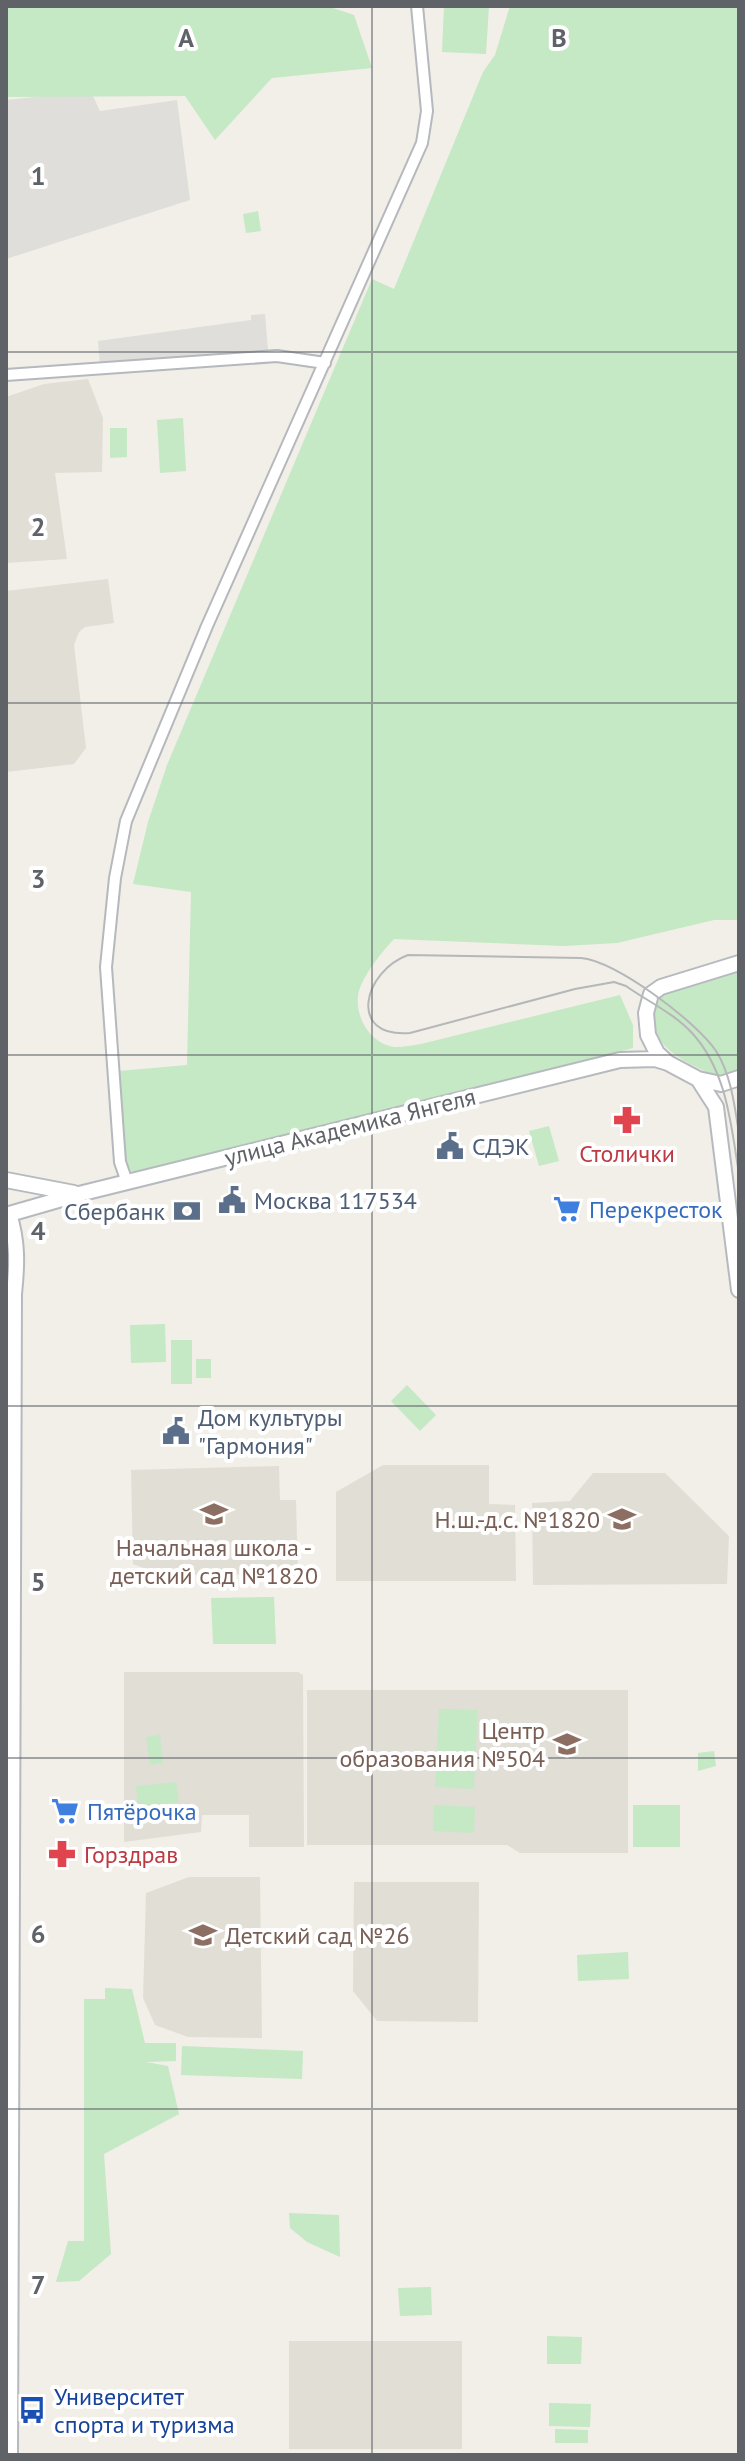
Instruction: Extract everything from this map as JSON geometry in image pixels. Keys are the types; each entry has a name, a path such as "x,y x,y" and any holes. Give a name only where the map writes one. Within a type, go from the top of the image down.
{"main road":[{"path":"620,1060 637,1052 642,1045 651,994 661,987 739,963"},
{"path":"646,1013 652,1046 668,1063 698,1079 721,1084 739,1078"},
{"name":"улица Академика Янгеля","path":"7,1213 620,1060 655,1059 668,1063"},
{"path":"698,1079 716,1107 739,1290"},
{"name":"улица Академика Янгеля","path":"6,1180 79,1194"},
{"path":"7,1213 17,1246 14,1294 11,2453"},
{"path":"6,1264 14,1294"}],"street":[{"path":"127,1182 120,1162 106,983 110,910 121,841 131,808 207,626 422,143 427,111 417,6"},
{"path":"6,375 282,356 325,363"}],"shaded area":[{"path":"83,92 92,94 100,111 177,100 190,200 6,259 6,100"},
{"path":"265,314 268,350 100,366 98,341 251,320 251,315"},
{"path":"88,379 103,418 102,472 55,473 67,559 6,563 6,397 44,384"},
{"path":"108,579 114,623 85,627 79,632 74,645 86,748 74,764 6,772 6,591"},
{"path":"383,1465 489,1465 489,1504 515,1505 516,1581 336,1581 336,1492"},
{"name":"Начальная школа - детский сад №1820","path":"279,1466 280,1500 296,1500 298,1574 161,1575 133,1564 131,1470"},
{"name":"Н.ш.-д.с. №1820","path":"593,1473 665,1473 729,1536 727,1584 533,1585 532,1503 570,1501"},
{"path":"124,1672 298,1672 303,1675 304,1847 249,1847 249,1815 202,1815 201,1832 124,1842"},
{"path":"307,1690 628,1690 628,1853 520,1853 507,1845 307,1845"},
{"name":"Детский сад №26","path":"189,1877 260,1877 262,2038 188,2037 155,2025 143,1998 146,1893"},
{"path":"354,1882 479,1882 478,2022 377,2021 353,1991"},
{"path":"289,2341 462,2341 462,2449 289,2449"}],"green space":[{"path":"6,6 327,6 354,15 372,68 272,78 215,140 185,96 6,97"},
{"path":"444,6 489,6 486,54 442,52"},
{"path":"510,6 739,6 739,920 714,920 617,943 564,946 394,939 368,973 358,995 364,1025 386,1045 421,1044 620,995 633,1025 633,1048 444,1098 133,1172 125,1170 119,1071 187,1065 191,892 133,884 148,822 167,765 372,279 394,289 483,72 495,55"},
{"path":"258,211 261,231 246,233 243,214"},
{"path":"183,418 186,471 160,473 157,420"},
{"path":"110,428 127,428 127,457 110,458"},
{"path":"739,969 739,1069 727,1075 716,1075 692,1065 664,1045 655,1028 656,1007 661,994"},
{"path":"549,1126 559,1161 539,1166 529,1131"},
{"path":"165,1324 166,1362 131,1363 130,1325"},
{"path":"171,1340 192,1340 192,1384 171,1384"},
{"path":"196,1359 211,1359 211,1378 196,1378"},
{"path":"407,1385 436,1415 420,1431 391,1401"},
{"path":"274,1597 276,1644 213,1644 211,1598"},
{"path":"439,1709 478,1710 474,1789 435,1787"},
{"path":"160,1735 163,1763 150,1765 146,1737"},
{"path":"714,1751 716,1766 698,1771 698,1753"},
{"path":"176,1782 179,1802 138,1807 136,1786"},
{"path":"434,1805 475,1807 474,1833 433,1831"},
{"path":"633,1805 680,1805 680,1847 633,1847"},
{"path":"628,1952 629,1979 578,1981 577,1955"},
{"path":"105,1988 132,1989 145,2043 176,2043 176,2061 146,2062 168,2066 179,2114 104,2154 111,2254 79,2281 56,2282 68,2241 84,2241 84,1999 105,1999"},
{"path":"182,2046 303,2051 302,2079 181,2075"},
{"path":"289,2213 339,2215 340,2257 307,2242 290,2228"},
{"path":"431,2287 432,2315 400,2316 398,2288"},
{"path":"547,2336 582,2337 581,2364 547,2364"},
{"path":"549,2403 591,2404 590,2427 549,2426"},
{"path":"555,2429 588,2430 588,2443 555,2443"}],"tram line":[{"path":"739,1134 732,1091 716,1051 674,1010 634,981 596,961 581,958 408,955 393,963 372,988 368,1002 376,1025 390,1032 410,1033 575,989 614,982 626,986 677,1020 704,1048 726,1099 739,1174"}],"place":[{"name":"Столички","path":"627,1120"},
{"name":"СДЭК","path":"450,1146"},
{"name":"Москва 117534","path":"232,1200"},
{"name":"Перекресток","path":"567,1209"},
{"name":"Сбербанк","path":"187,1211"},
{"name":"Дом культуры \"Гармония\"","path":"176,1431"},
{"name":"Начальная школа - детский сад №1820","path":"214,1514"},
{"name":"Н.ш.-д.с. №1820","path":"622,1519"},
{"name":"Центр образования №504","path":"567,1744"},
{"name":"Пятёрочка","path":"65,1811"},
{"name":"Горздрав","path":"62,1854"},
{"name":"Детский сад №26","path":"203,1935"},
{"name":"Университет спорта и туризма","path":"32,2410"}]}
